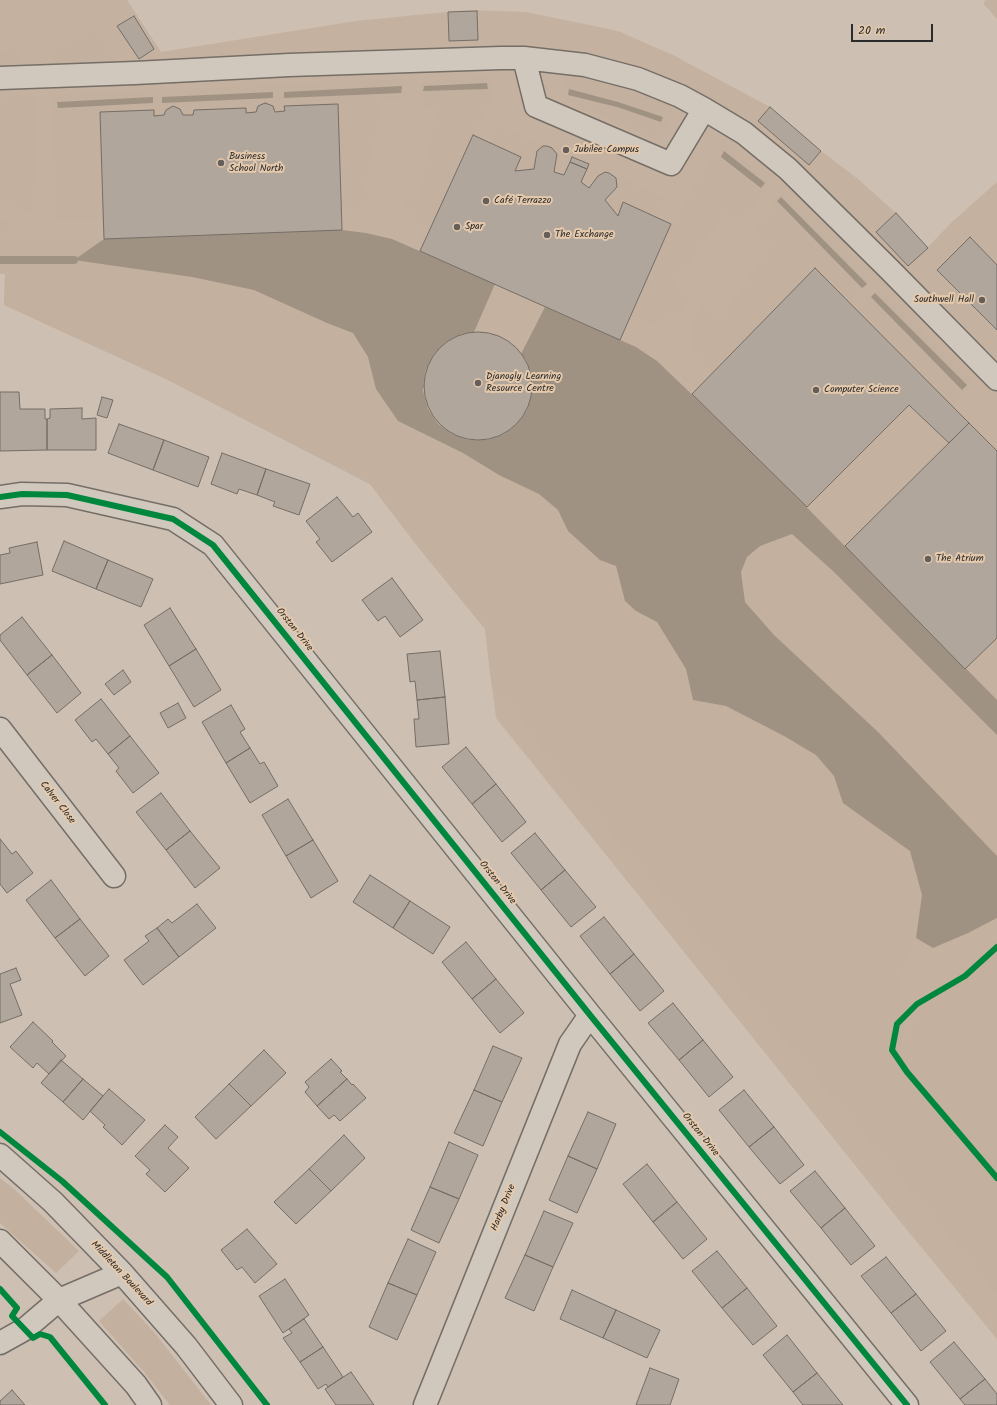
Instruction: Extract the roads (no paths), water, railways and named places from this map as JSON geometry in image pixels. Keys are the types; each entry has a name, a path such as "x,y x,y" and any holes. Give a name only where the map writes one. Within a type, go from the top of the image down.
{"main road":[{"path":"0,78 134,74 305,64 524,58 585,66 638,79 680,96 704,109 744,133 788,169 997,379"},
{"path":"524,58 536,106 671,164 704,109"},
{"name":"Orston Drive","path":"0,497 22,494 67,495 173,518 213,545 590,1015 907,1405"},
{"name":"Calver Close","path":"0,729 114,876"},
{"name":"Harby Drive","path":"425,1405 570,1044 590,1015"},
{"name":"Middleton Boulevard","path":"0,1155 53,1202 122,1273 186,1346 231,1405"},
{"path":"0,1241 11,1250 60,1300 136,1386 150,1405"},
{"path":"0,1343 25,1329 60,1300 122,1273"}],"waterway":[{"path":"0,260 74,260"}],"place":[{"name":"Jubilee Campus","path":"566,150"},
{"name":"Business School North","path":"221,163"},
{"name":"Café Terrazzo","path":"486,201"},
{"name":"Spar","path":"457,227"},
{"name":"The Exchange","path":"547,235"},
{"name":"Southwell Hall","path":"982,300"},
{"name":"Djanogly Learning Resource Centre","path":"478,383"},
{"name":"Computer Science","path":"816,390"},
{"name":"The Atrium","path":"928,559"}]}
